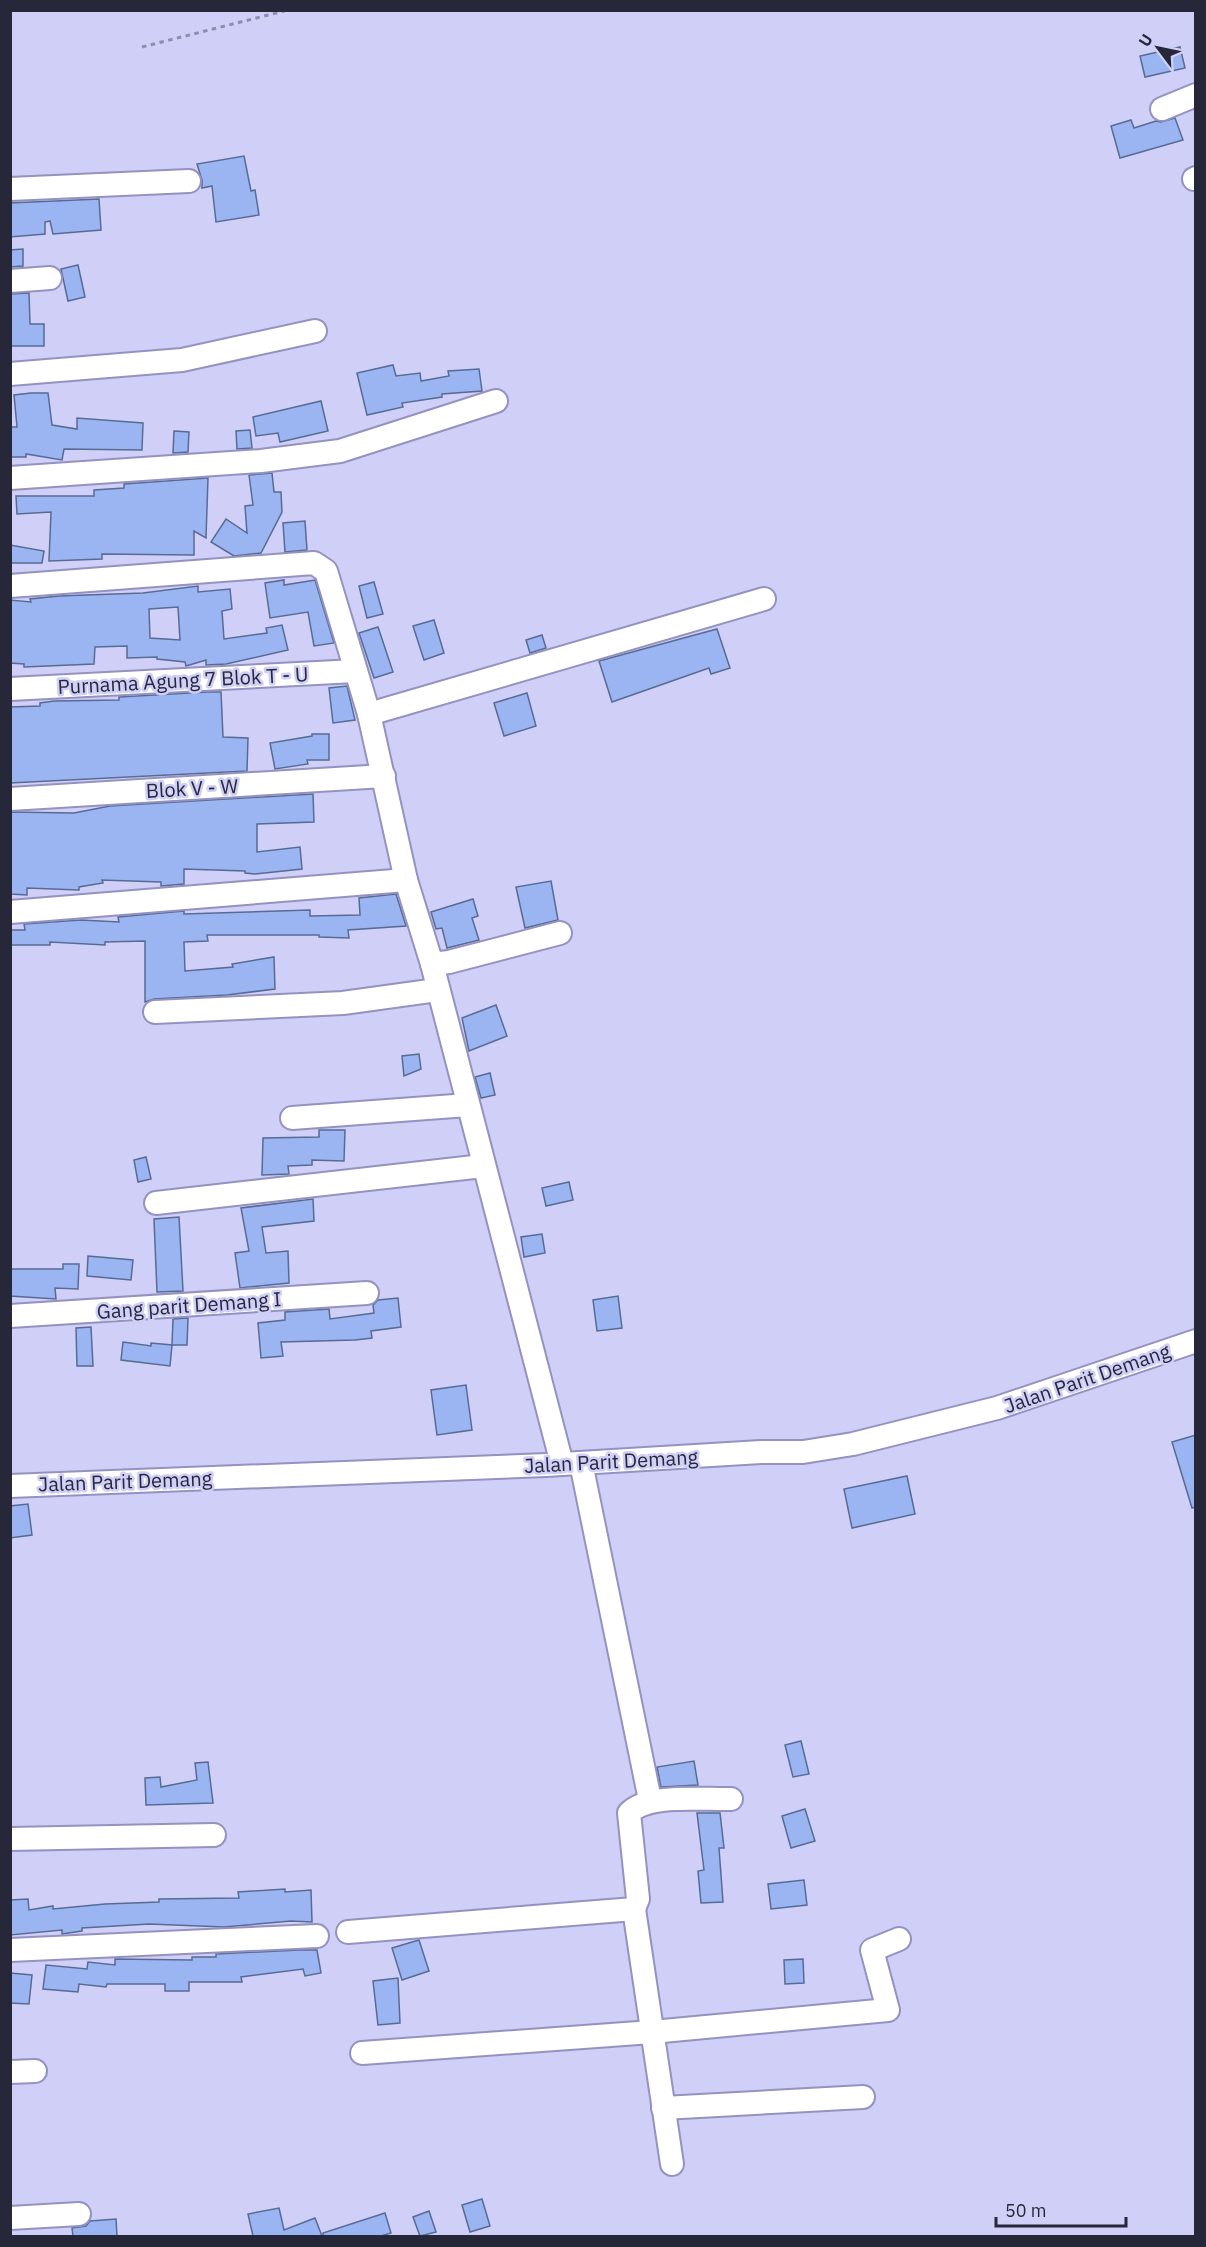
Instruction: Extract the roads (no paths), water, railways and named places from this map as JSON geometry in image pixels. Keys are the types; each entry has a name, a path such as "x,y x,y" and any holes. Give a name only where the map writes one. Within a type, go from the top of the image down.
{"street":[{"path":"1162,109 1196,95"},
{"path":"10,189 189,181"},
{"path":"10,281 50,278"},
{"path":"10,374 182,360 315,331"},
{"path":"10,478 261,460 340,451 496,401"},
{"path":"10,586 314,563 326,571 369,714 379,777 406,880 432,964 483,1166 572,1463 650,1800"},
{"path":"369,714 461,689 554,658 764,599"},
{"name":"Purnama Agung 7 Blok T - U","path":"10,689 355,671"},
{"name":"Blok V - W","path":"10,799 379,777"},
{"path":"10,912 406,880"},
{"path":"432,964 449,962 560,933"},
{"path":"154,1012 343,1003 437,990"},
{"path":"292,1118 468,1106"},
{"path":"156,1203 483,1166"},
{"name":"Gang parit Demang I","path":"10,1316 368,1293"},
{"name":"Jalan Parit Demang","path":"10,1486 803,1452 853,1444 997,1408 1196,1341"},
{"path":"672,2164 634,1909 638,1899 629,1813 635,1807 650,1800 731,1799"},
{"path":"10,1839 214,1835"},
{"path":"348,1932 634,1909"},
{"path":"10,1950 317,1936"},
{"path":"362,2053 652,2032 888,2010 872,1950 899,1939"},
{"path":"10,2072 35,2070"},
{"path":"663,2108 863,2097"},
{"path":"10,2218 79,2214"}]}
